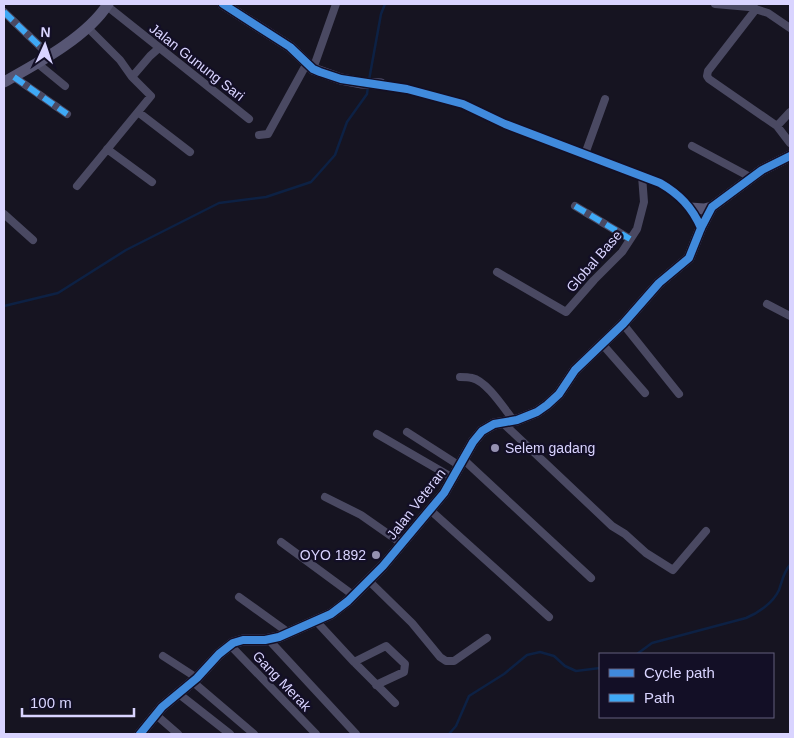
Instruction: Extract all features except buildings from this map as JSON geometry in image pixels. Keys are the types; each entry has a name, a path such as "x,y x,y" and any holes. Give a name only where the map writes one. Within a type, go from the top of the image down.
{"street":[{"path":"223,4 290,47 310,66 334,77 421,92 463,104 505,124 660,183 671,190 690,208 700,228"},
{"path":"259,135 268,134 310,66 336,4"},
{"path":"715,4 756,9 768,13 790,28"},
{"path":"67,114 9,80 88,28 107,5"},
{"name":"Jalan Gunung Sari","path":"107,5 249,119"},
{"path":"756,9 708,71 707,76 709,80 777,126 790,143"},
{"path":"4,12 49,55"},
{"path":"77,186 151,96 132,77 120,60 88,28"},
{"path":"132,77 159,48"},
{"path":"37,63 65,86"},
{"path":"584,154 605,99"},
{"path":"138,112 190,152"},
{"path":"777,126 790,112"},
{"path":"692,146 752,178"},
{"path":"107,149 152,182"},
{"name":"Jalan Veteran","path":"230,645 239,640 269,640 289,633 331,614 353,595 369,581 448,488 473,442 482,431 494,424 509,422 537,412 548,405 559,394 575,370 603,345 660,283 689,258 700,228 712,206 762,170 790,156"},
{"name":"Global Base","path":"497,272 566,312 622,252 637,229 644,202 642,176"},
{"path":"575,206 630,239"},
{"path":"690,208 699,209 712,206"},
{"path":"4,214 32,240"},
{"path":"768,304 790,316"},
{"path":"623,324 679,394"},
{"path":"603,345 645,393"},
{"path":"460,377 479,381 492,394 509,422 612,526 625,534 671,573 706,531"},
{"path":"407,432 462,463 591,578"},
{"path":"377,434 453,478"},
{"path":"325,497 361,515 401,544"},
{"path":"429,509 549,616"},
{"path":"281,542 353,595"},
{"path":"369,581 412,623 440,657 446,661 454,660 487,638"},
{"path":"239,597 289,633"},
{"path":"316,621 395,703"},
{"path":"269,640 356,734"},
{"path":"140,734 155,714 195,680 230,645"},
{"name":"Gang Merak","path":"230,645 316,734"},
{"path":"354,662 386,646 405,664 404,672 376,685"},
{"path":"163,656 195,680 254,734"},
{"path":"179,694 230,734"},
{"path":"155,714 178,734"}],"waterway":[{"path":"369,80 381,14 385,4"},
{"path":"4,306 58,293 126,250 219,203 266,197 311,182 335,155 347,122 367,94 368,86"},
{"path":"638,653 652,643 746,618 755,613 765,607 776,595 790,565"},
{"path":"449,734 456,726 469,696 504,674 527,655 540,652 554,656 565,666 576,671 599,668"}],"marked path":[{"path":"4,12 49,55"},
{"path":"14,77 67,114"},
{"path":"575,206 630,239"}],"cycle path":[{"path":"223,4 290,47 313,69 320,72 341,79 407,89 463,104 505,124 660,183 684,202 701,228"},
{"path":"140,734 162,707 197,678 219,654 233,643 243,640 265,640 279,637 331,614 348,601 383,566 444,493 473,442 482,431 494,424 517,420 537,412 547,405 559,394 575,370 623,324 659,283 689,258 712,207 762,170 790,156"}],"place":[{"name":"Selem gadang","path":"495,448"},
{"name":"OYO 1892","path":"376,555"}]}
